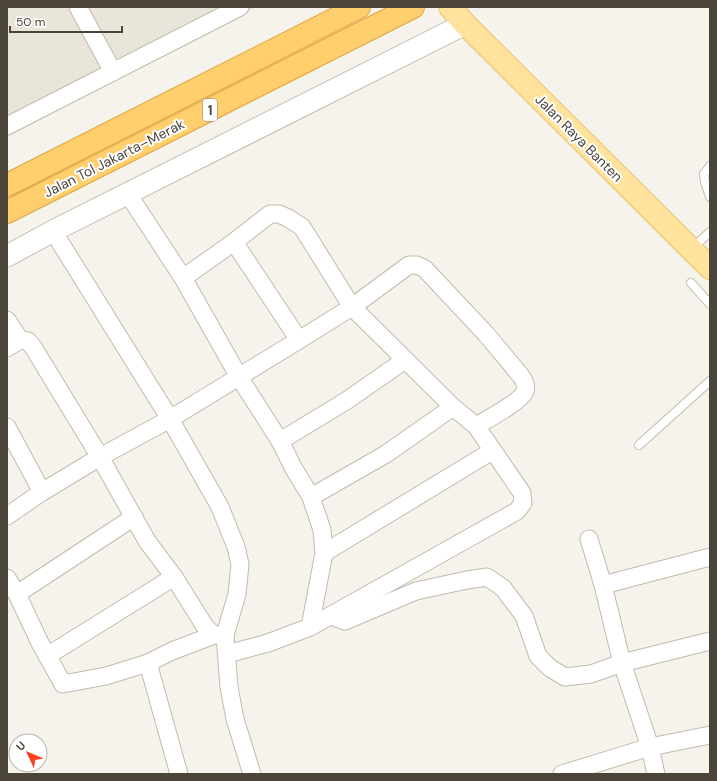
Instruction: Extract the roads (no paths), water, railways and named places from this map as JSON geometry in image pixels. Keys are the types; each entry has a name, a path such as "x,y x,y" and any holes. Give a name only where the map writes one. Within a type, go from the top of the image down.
{"highway":[{"name":"Jalan Tol Jakarta–Merak","path":"7,185 360,7"},
{"name":"Jalan Tol Jakarta–Merak","path":"7,212 413,7"}],"main road":[{"name":"Jalan Raya Banten","path":"450,7 465,24 710,268"}],"street":[{"path":"78,7 112,72"},
{"path":"7,126 240,7"},
{"path":"7,256 53,231 465,24"},
{"path":"128,194 183,278 239,377 280,441 294,469 311,497 322,530 324,553 310,627"},
{"path":"183,278 234,242 270,214 279,214 288,218 302,227 352,307 453,407 476,426 522,493 523,503 517,511 310,627 268,643 227,654"},
{"path":"53,231 170,419 220,507 236,547 240,564 237,594 220,635 227,654 229,687 235,719 252,774"},
{"path":"234,242 300,340"},
{"path":"7,516 42,492 100,457 170,419 300,340 352,307 409,265 417,265 425,269 486,334 526,384 525,391 521,399 476,426"},
{"path":"7,320 14,344 28,341 33,347 100,457 147,541 174,577 206,628 220,635"},
{"path":"280,441 346,401 405,360"},
{"path":"311,497 386,454 453,407"},
{"path":"7,427 42,492"},
{"path":"324,553 492,450"},
{"path":"17,594 134,517"},
{"path":"589,539 603,585 622,663 650,748 656,774"},
{"path":"603,585 710,558"},
{"path":"47,656 174,577"},
{"path":"330,616 345,621 416,591 487,577 503,588 524,616 538,656 550,668 565,677 591,674 622,663 710,641"},
{"path":"7,578 17,594 40,643 63,684 106,676 148,663 172,651 220,635"},
{"path":"148,663 179,774"},
{"path":"562,774 650,748 710,735"}],"lane":[{"path":"710,166 704,174 710,197"},
{"path":"692,249 710,232"},
{"path":"691,283 710,304"},
{"path":"639,445 710,382"}]}
